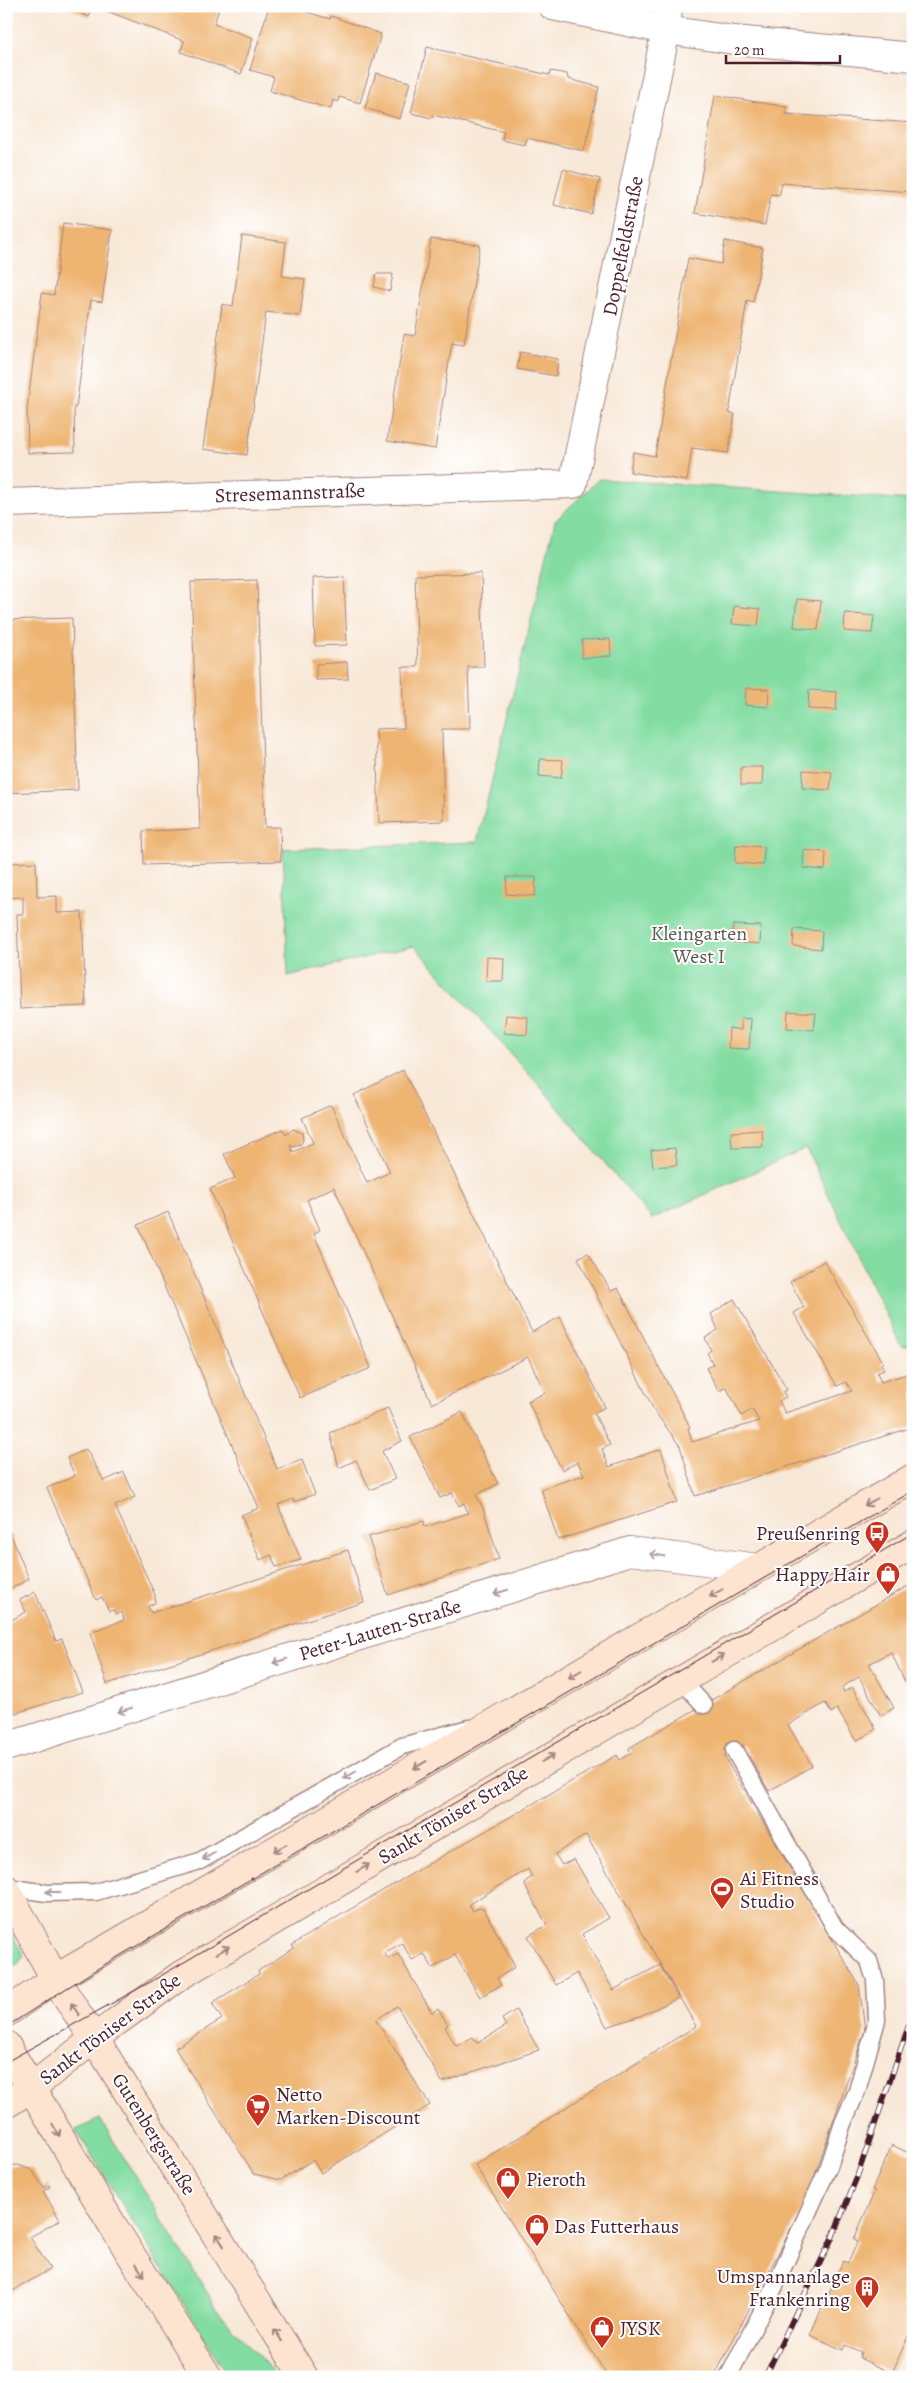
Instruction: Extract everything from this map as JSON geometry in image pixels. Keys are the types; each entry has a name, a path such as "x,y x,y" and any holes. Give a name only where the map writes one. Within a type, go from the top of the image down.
{"main road":[{"path":"6,2013 55,1979 913,1478"},
{"name":"Sankt Töniser Straße","path":"6,2104 31,2088 181,1975 913,1544"},
{"name":"Gutenbergstraße","path":"6,1888 55,1979 304,2377"},
{"path":"6,2045 112,2226 208,2377"}],"street":[{"path":"553,6 667,18 734,40 913,58"},
{"name":"Doppelfeldstraße","path":"574,484 667,18"},
{"name":"Stresemannstraße","path":"6,502 574,484"},
{"name":"Peter-Lauten-Straße","path":"6,1747 630,1551 758,1568"}],"lane":[{"path":"682,1680 704,1705"},
{"path":"6,1888 47,1893 96,1892 200,1861 402,1746 493,1722"},
{"path":"728,2377 773,2290 829,2166 843,2123 857,2091 877,2020 875,1980 869,1961 835,1928 734,1750"}],"green space":[{"name":"Kleingarten West I","path":"599,479 913,500 913,1346 901,1346 806,1148 652,1219 545,1092 414,946 288,976 283,849 477,842 555,521"},
{"path":"6,1924 24,1956 16,1966 9,1967 6,1962"},
{"path":"100,2119 221,2315 278,2377 229,2377 76,2130"}],"building":[{"path":"63,6 93,6 89,17"},
{"path":"94,6 220,6 214,24 253,38 241,74 181,52 184,41"},
{"path":"269,6 287,6 330,19 331,16 381,34 360,103 339,97 338,102 333,100 331,109 270,91 274,77 250,70"},
{"path":"427,47 549,75 551,71 567,74 568,79 599,87 584,151 527,138 525,145 502,140 504,132 433,115 432,118 411,113"},
{"path":"376,73 410,82 400,119 365,108"},
{"path":"715,95 787,107 786,114 913,123 913,192 781,183 780,195 771,194 765,225 695,213"},
{"path":"563,169 600,179 591,214 554,205"},
{"path":"63,223 112,230 102,302 91,300 76,407 74,407 75,452 28,453 27,409 42,293 54,295"},
{"path":"242,236 286,242 282,276 305,279 300,316 266,312 247,455 203,449 222,304 233,306"},
{"path":"431,239 480,245 464,345 452,343 435,449 387,441 404,334 415,336"},
{"path":"725,241 763,248 753,302 747,300 729,413 735,414 728,453 692,448 687,481 630,472 633,452 655,456 688,258 721,264"},
{"path":"376,274 393,274 390,291 374,287"},
{"path":"520,352 558,359 556,376 517,369"},
{"path":"481,573 484,667 468,667 470,729 442,729 444,821 379,823 376,729 404,728 402,667 418,667 415,575"},
{"path":"344,577 347,645 315,646 313,578"},
{"path":"257,580 265,827 280,827 281,861 144,865 143,831 200,829 191,582"},
{"path":"797,599 821,601 818,630 794,627"},
{"path":"734,606 760,609 758,626 732,624"},
{"path":"845,613 874,616 872,633 844,631"},
{"path":"72,618 78,790 6,793 6,620"},
{"path":"610,639 611,656 582,658 582,640"},
{"path":"347,662 348,679 316,680 316,664"},
{"path":"746,688 769,689 768,707 745,705"},
{"path":"809,690 837,692 836,710 808,709"},
{"path":"540,759 563,760 561,778 539,776"},
{"path":"741,767 763,767 762,785 741,785"},
{"path":"803,770 832,772 830,790 802,788"},
{"path":"736,845 764,847 763,865 735,863"},
{"path":"804,850 826,852 825,870 803,868"},
{"path":"36,862 37,897 57,896 57,913 82,912 86,1006 20,1009 17,914 23,914 23,897 6,898 6,863"},
{"path":"507,877 536,877 535,896 506,894"},
{"path":"733,925 761,926 760,944 732,942"},
{"path":"794,929 822,931 821,949 793,946"},
{"path":"487,957 504,958 503,981 486,981"},
{"path":"788,1011 816,1013 814,1030 787,1028"},
{"path":"506,1015 528,1017 527,1035 504,1033"},
{"path":"741,1018 751,1019 749,1049 728,1048 729,1028 741,1030"},
{"path":"403,1070 532,1332 560,1317 605,1407 594,1413 610,1445 602,1449 609,1467 661,1449 677,1502 558,1540 541,1489 584,1475 578,1462 562,1470 528,1401 545,1393 528,1357 432,1404 334,1187 307,1200 320,1230 314,1234 371,1368 300,1398 210,1189 235,1178 224,1154 283,1129 286,1135 293,1129 302,1133 303,1140 301,1144 293,1147 290,1145 293,1152 313,1143 302,1118 331,1105 367,1183 390,1172 354,1095"},
{"path":"762,1130 763,1147 732,1148 731,1132"},
{"path":"675,1148 677,1165 653,1167 651,1150"},
{"path":"168,1212 277,1469 302,1460 315,1494 294,1502 293,1499 278,1505 301,1560 276,1567 271,1555 260,1560 241,1515 259,1508 138,1225"},
{"path":"588,1253 611,1291 618,1288 690,1427 688,1428 692,1442 759,1421 752,1409 742,1416 726,1387 719,1391 706,1368 713,1364 707,1353 711,1350 705,1338 718,1330 711,1314 734,1299 787,1390 783,1392 786,1397 779,1401 785,1413 852,1391 846,1382 837,1386 794,1313 804,1307 790,1282 824,1261 883,1362 881,1364 884,1370 877,1373 881,1382 913,1372 913,1427 695,1496 680,1446 655,1412 578,1258"},
{"path":"388,1408 402,1441 382,1451 395,1479 370,1490 356,1460 339,1468 330,1433"},
{"path":"462,1412 498,1484 476,1495 483,1508 499,1559 388,1595 368,1537 424,1521 425,1527 468,1513 464,1503 459,1506 452,1493 440,1498 410,1437"},
{"path":"86,1449 104,1481 124,1472 135,1497 115,1506 155,1595 155,1603 148,1606 151,1613 348,1550 364,1602 107,1684 90,1632 124,1620 122,1612 116,1614 114,1610 109,1611 102,1597 96,1600 47,1488 75,1476 67,1458"},
{"path":"10,1533 29,1579 6,1591 6,1534"},
{"path":"913,1583 913,1678 905,1682 891,1652 869,1664 894,1708 881,1716 859,1677 842,1687 844,1692 852,1687 876,1729 856,1741 837,1709 831,1713 825,1703 788,1725 812,1766 769,1791 743,1745 724,1756 859,1985 865,2030 806,2200 714,2377 608,2377 475,2165 696,2026 586,1835 555,1854 562,1865 574,1859 609,1918 582,1934 613,1990 660,1965 678,1998 640,2016 607,2027 577,1973 556,1985 528,1936 547,1925 525,1886 526,1881 532,1877 528,1869 469,1904 473,1911 479,1908 484,1909 515,1967 497,1978 501,1985 480,1997 455,1955 433,1968 424,1954 412,1960 402,1943 384,1953 388,1959 398,1954 432,2013 438,2009 448,2025 445,2027 456,2046 473,2037 477,2043 506,2026 502,2019 516,2010 539,2050 442,2082 397,2006 376,2020 430,2105 321,2173 313,2160 281,2180 254,2174 175,2048 222,2019 212,2003 259,1974 258,1971 294,1948 292,1945 344,1913 617,1755 620,1760 631,1753 629,1748"},
{"path":"35,1592 56,1641 62,1639 83,1692 6,1716 6,1623 26,1612 20,1600"},
{"path":"892,2145 913,2155 913,2325 892,2373 859,2358 861,2352 845,2345 843,2350 810,2335 843,2261 848,2263 858,2241 854,2239 875,2191 872,2190"},
{"path":"18,2165 32,2170 44,2188 49,2185 50,2187 43,2191 60,2220 30,2237 50,2269 6,2295 6,2166"}],"tram line":[{"path":"6,2027 92,1972 913,1491"},
{"path":"6,2062 152,1981 913,1533"}],"railway":[{"path":"765,2377 832,2238 857,2177 913,2013"}],"place":[{"name":"Preußenring","path":"877,1554"},
{"name":"Happy Hair","path":"888,1595"},
{"name":"Ai Fitness Studio","path":"722,1910"},
{"name":"Netto Marken-Discount","path":"258,2127"},
{"name":"Pieroth","path":"508,2200"},
{"name":"Das Futterhaus","path":"537,2247"},
{"name":"Umspannanlage Frankenring","path":"867,2309"},
{"name":"JYSK","path":"602,2349"}]}
